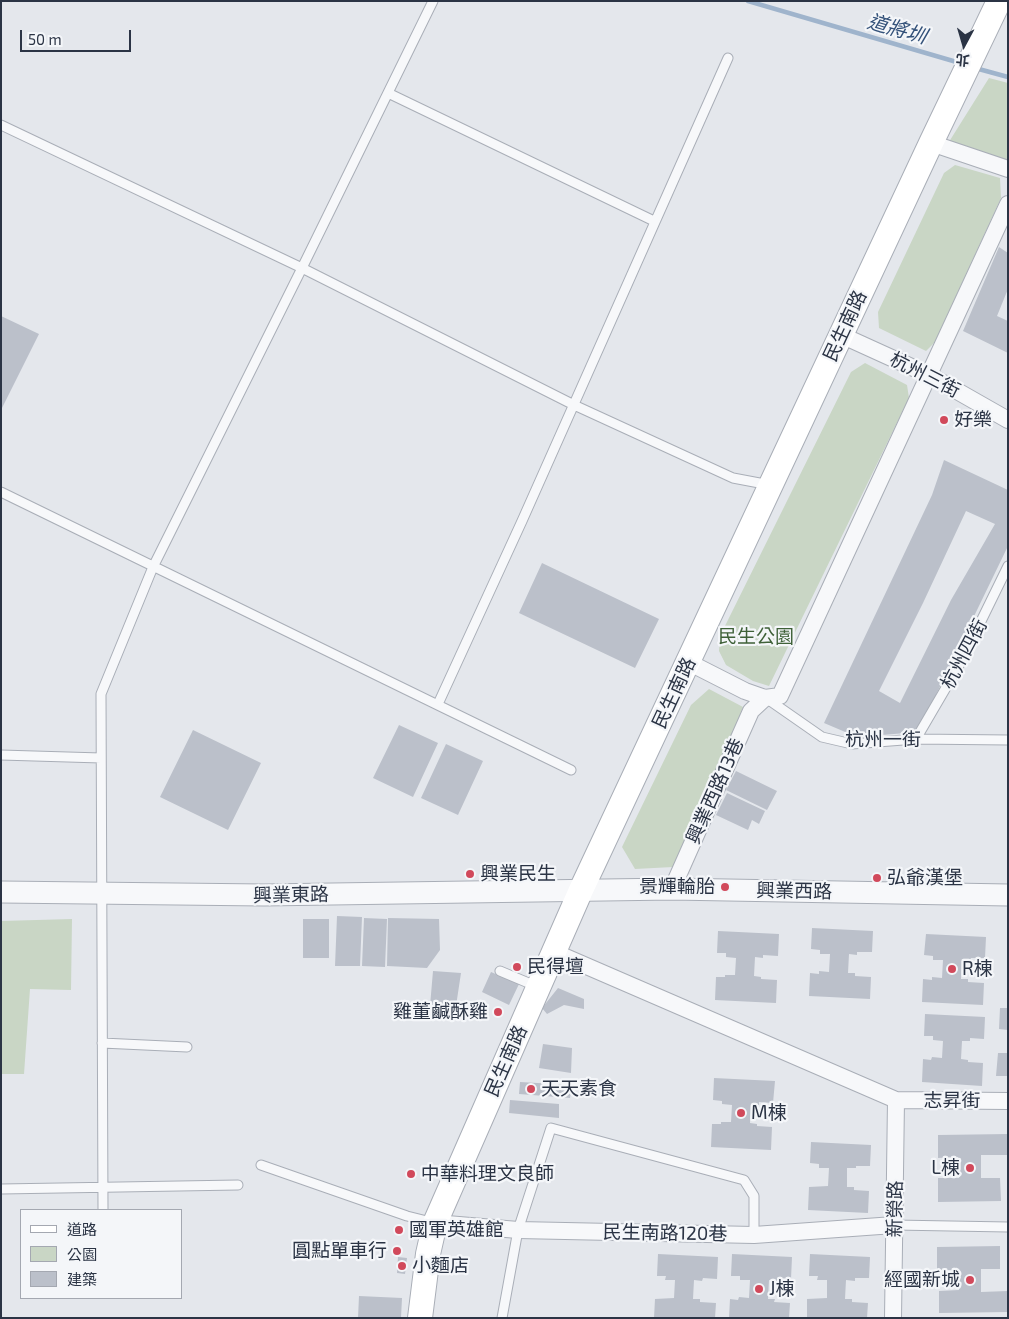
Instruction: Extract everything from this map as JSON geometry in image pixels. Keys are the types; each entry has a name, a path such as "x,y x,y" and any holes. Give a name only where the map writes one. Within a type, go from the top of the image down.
{"main road":[{"name":"民生南路","path":"420,1318 428,1254 435,1223 538,987 581,890 770,485 999,1"}],"street":[{"path":"931,143 1008,169"},
{"path":"929,375 1008,204"},
{"name":"杭州三街","path":"841,335 929,375 1008,420"},
{"name":"興業西路13巷","path":"672,889 751,711 765,698 780,696 929,375"},
{"name":"杭州一街","path":"688,662 765,698"},
{"name":"興業西路","path":"581,890 672,889 1008,895"},
{"name":"興業東路","path":"1,892 264,896 581,890"},
{"path":"554,952 896,1100"},
{"name":"志昇街","path":"896,1100 1008,1101"},
{"name":"新榮路","path":"894,1318 896,1100"},
{"name":"民生南路120巷","path":"435,1223 518,1230 754,1235 894,1225"}],"lane":[{"path":"102,1209 101,694 153,567 433,1"},
{"path":"438,704 574,405 654,221 728,58"},
{"path":"388,93 654,221"},
{"path":"1,125 302,268 574,405 733,478 770,485"},
{"path":"1,492 571,770"},
{"name":"杭州四街","path":"916,739 961,662 1008,566"},
{"name":"杭州一街","path":"765,698 822,737 852,744 916,739 1008,740"},
{"path":"1,755 101,758"},
{"path":"500,971 538,987"},
{"path":"102,1043 187,1047"},
{"path":"502,1318 518,1230 551,1128 744,1180 754,1196 754,1235"},
{"path":"261,1166 407,1216 435,1223"},
{"path":"1,1189 238,1185"},
{"path":"894,1225 1008,1227"}],"green space":[{"path":"989,78 1008,83 1008,162 947,145"},
{"path":"955,165 1000,178 1001,198 935,342 926,351 879,328 878,312 944,173"},
{"name":"民生公園","path":"865,363 907,385 909,398 769,686 753,681 726,665 719,651 720,636 851,372"},
{"name":"民生公園","path":"709,689 743,707 735,729 673,867 635,869 622,847 691,705"},
{"path":"72,919 71,990 30,989 24,1074 1,1074 1,921"}],"building":[{"path":"999,247 1008,253 1008,289 997,316 1008,321 1008,353 963,331"},
{"path":"1,316 39,334 1,410"},
{"path":"944,460 1008,490 1008,546 918,732 882,735 850,734 824,723 932,495","holes":["966,511 995,524 951,600 900,703 879,691"]},
{"path":"542,563 659,619 635,668 519,613"},
{"path":"399,725 438,743 413,797 373,778"},
{"path":"193,730 261,763 228,830 160,797"},
{"path":"446,744 483,761 458,815 421,798"},
{"path":"736,771 777,791 767,810 726,790"},
{"path":"727,793 765,811 759,824 752,820 748,830 716,815"},
{"path":"337,916 362,917 360,966 335,966"},
{"path":"364,918 387,919 385,967 362,966"},
{"path":"388,918 439,919 440,950 427,968 387,966"},
{"path":"303,919 329,919 329,958 303,958"},
{"path":"812,928 873,931 872,952 857,952 857,955 849,954 848,973 855,973 855,976 871,977 870,999 809,996 810,973 819,974 819,971 829,972 830,954 820,954 820,950 811,949"},
{"path":"718,931 779,934 778,956 763,955 763,958 755,957 754,976 761,977 761,979 777,980 776,1003 715,1000 716,977 735,975 736,958 726,957 726,953 717,953"},
{"name":"R棟","path":"926,934 986,937 985,958 962,960 961,979 968,979 968,982 984,983 983,1005 922,1002 923,979 932,980 932,977 942,978 943,960 933,960 933,956 924,955"},
{"path":"433,971 461,973 456,1006 430,1006"},
{"path":"491,972 519,984 509,1005 482,992"},
{"path":"558,988 584,999 584,1009 564,1005 547,1014 542,1008"},
{"path":"1000,1008 1008,1008 1008,1030 999,1029"},
{"path":"925,1014 985,1017 984,1039 970,1038 970,1041 962,1041 961,1059 968,1060 968,1062 983,1063 982,1086 922,1082 923,1059 931,1060 932,1057 942,1058 943,1041 933,1040 933,1036 924,1036"},
{"path":"543,1044 572,1048 571,1073 539,1068"},
{"path":"998,1053 1008,1053 1008,1076 996,1076"},
{"name":"M棟","path":"714,1078 775,1081 773,1103 759,1102 759,1105 751,1105 750,1123 757,1124 757,1126 772,1127 771,1150 711,1147 712,1124 731,1122 732,1105 722,1104 722,1101 713,1100"},
{"path":"520,1082 572,1085 570,1098 519,1094"},
{"path":"510,1100 559,1104 559,1118 509,1113"},
{"name":"L棟","path":"1008,1134 1008,1155 981,1155 981,1178 1000,1178 1001,1201 938,1202 938,1178 959,1178 958,1157 938,1158 938,1135"},
{"path":"811,1142 871,1145 870,1166 847,1168 847,1187 854,1187 854,1190 869,1191 868,1213 808,1210 809,1187 828,1186 829,1168 819,1168 819,1164 810,1163"},
{"name":"經國新城","path":"1000,1246 1000,1269 981,1269 981,1292 1008,1291 1008,1312 939,1313 939,1291 959,1290 959,1270 937,1270 937,1247"},
{"path":"658,1254 718,1257 717,1279 703,1278 702,1281 694,1280 693,1299 700,1299 700,1302 716,1303 715,1318 654,1318 655,1299 674,1298 675,1280 665,1280 666,1276 657,1276"},
{"name":"J棟","path":"732,1254 792,1257 791,1279 777,1278 777,1281 769,1280 768,1299 775,1299 774,1302 790,1303 789,1318 729,1318 730,1299 738,1300 739,1297 749,1298 750,1280 740,1280 740,1276 731,1276"},
{"name":"經國新城","path":"810,1254 870,1257 869,1278 855,1278 855,1281 846,1280 845,1299 852,1299 852,1302 868,1303 867,1318 807,1318 807,1299 827,1298 827,1280 817,1280 818,1276 809,1276"},
{"name":"小麵店","path":"398,1257 407,1258 405,1274 397,1273"},
{"path":"359,1296 402,1298 401,1318 358,1318"}],"waterway":[{"name":"道將圳","path":"748,1 960,63"},
{"name":"道將圳","path":"975,68 1008,77"}],"place":[{"name":"好樂","path":"944,420"},
{"name":"興業民生","path":"470,874"},
{"name":"弘爺漢堡","path":"877,878"},
{"name":"景輝輪胎","path":"725,887"},
{"name":"民得壇","path":"517,967"},
{"name":"R棟","path":"952,969"},
{"name":"雞董鹹酥雞","path":"498,1012"},
{"name":"天天素食","path":"531,1089"},
{"name":"M棟","path":"741,1113"},
{"name":"L棟","path":"970,1168"},
{"name":"中華料理文良師","path":"411,1174"},
{"name":"國軍英雄館","path":"399,1230"},
{"name":"圓點單車行","path":"397,1251"},
{"name":"小麵店","path":"402,1266"},
{"name":"經國新城","path":"970,1280"},
{"name":"J棟","path":"759,1289"}]}
